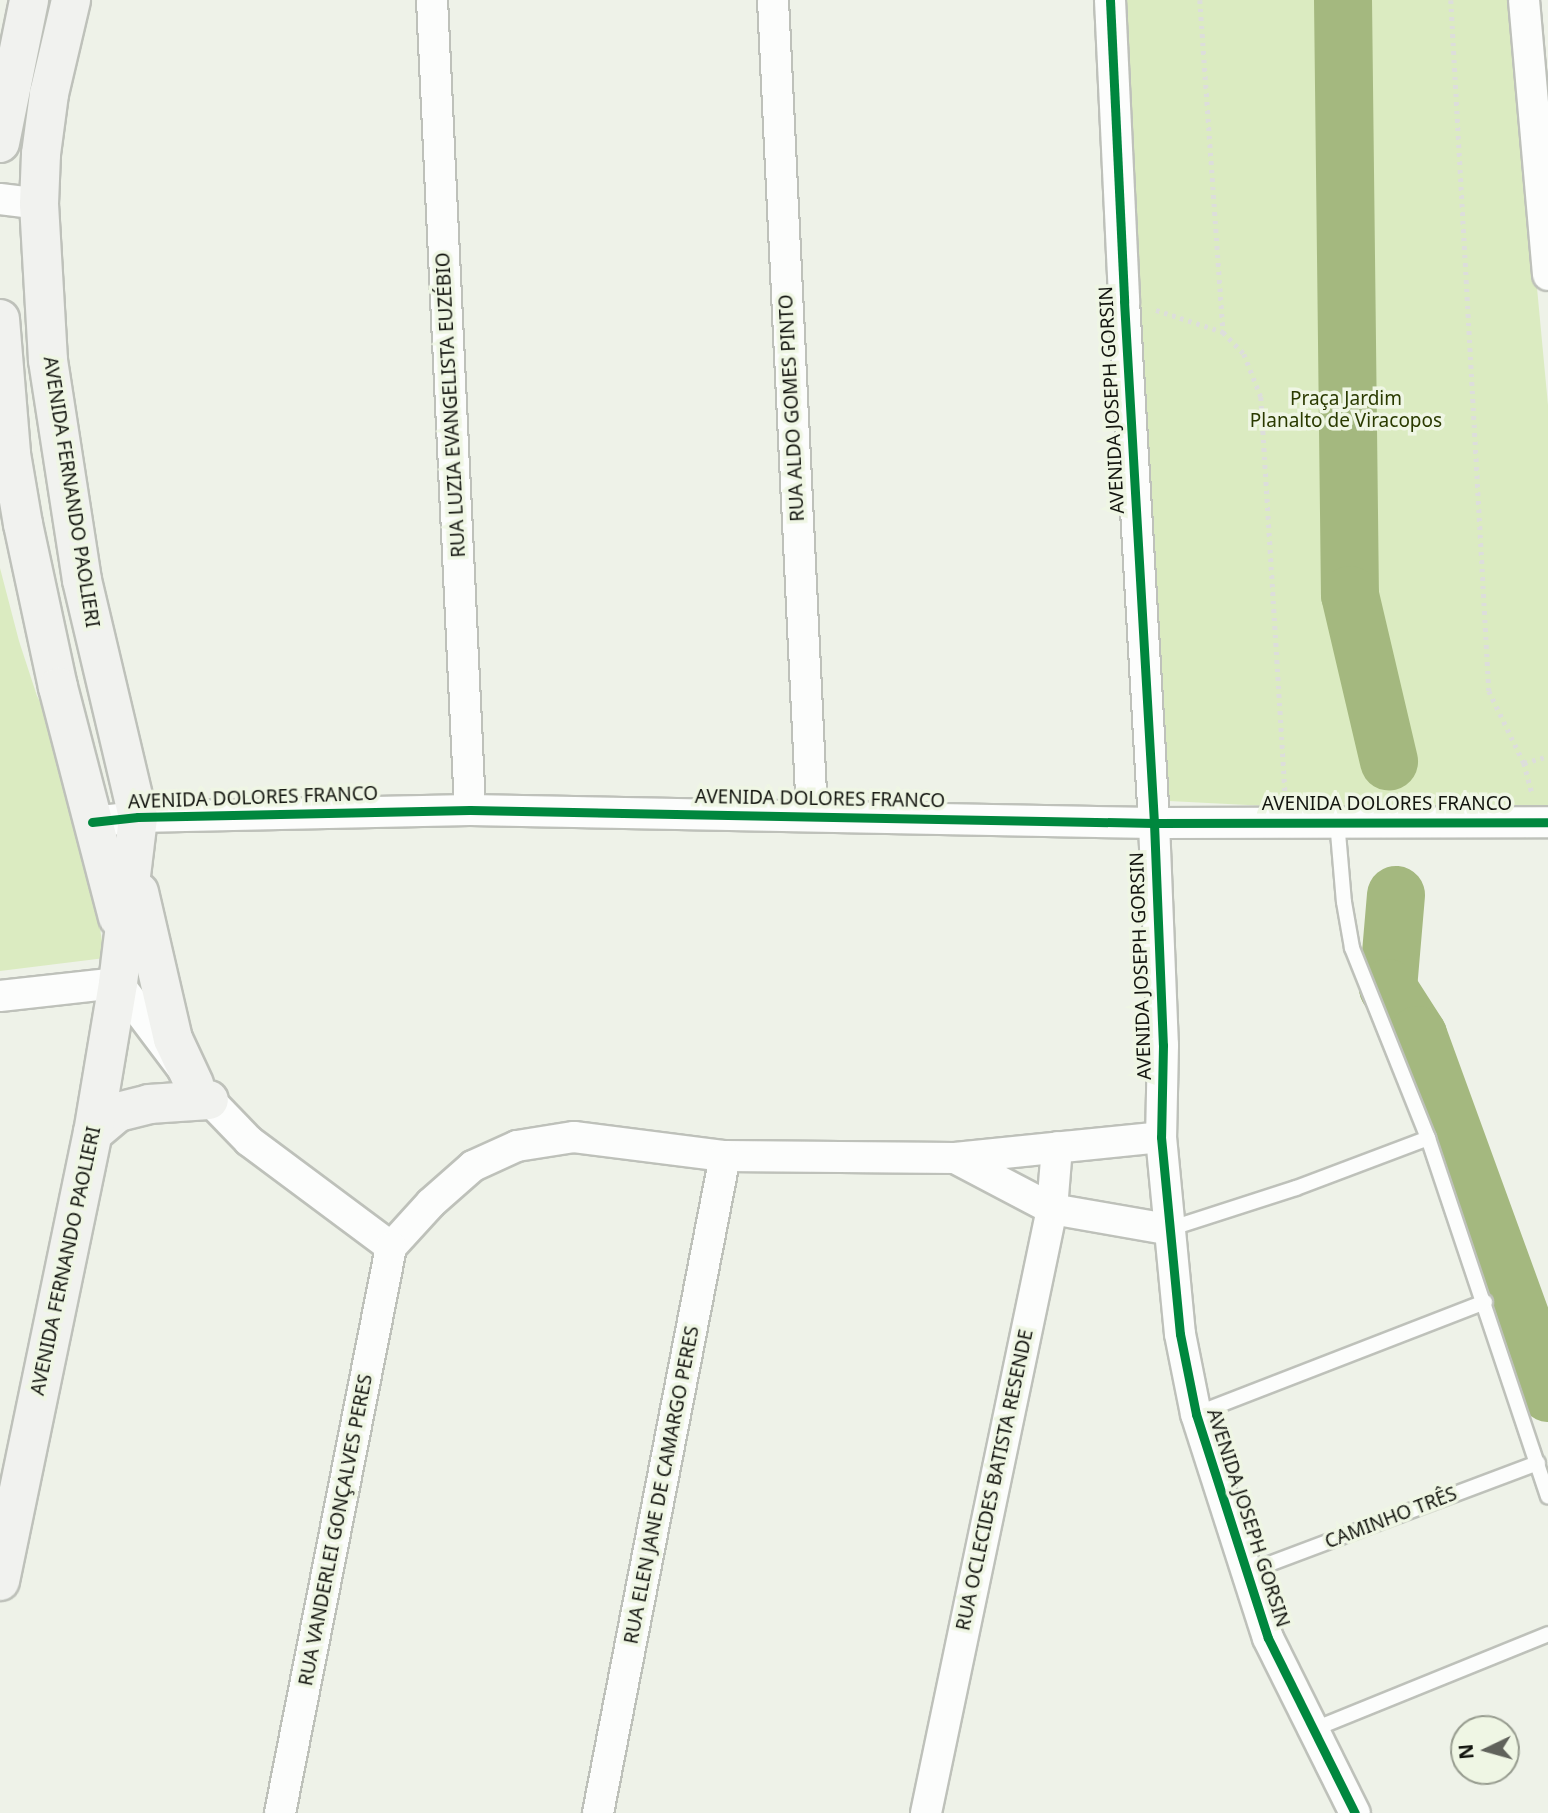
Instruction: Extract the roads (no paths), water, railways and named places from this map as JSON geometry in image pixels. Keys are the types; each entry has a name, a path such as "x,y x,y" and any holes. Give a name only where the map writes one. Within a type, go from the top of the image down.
{"main road":[{"path":"0,141 29,0"},
{"name":"AVENIDA FERNANDO PAOLIERI","path":"0,1581 93,1133 118,983 138,817 87,605 62,462 48,360 39,204 41,154 49,94 71,0"},
{"name":"AVENIDA FERNANDO PAOLIERI","path":"0,319 12,454 23,524 58,687 123,940"},
{"path":"93,1133 118,1112 201,1092 173,1039 143,916 133,860"}],"street":[{"name":"RUA LUZIA EVANGELISTA EUZÉBIO","path":"432,0 470,810"},
{"name":"RUA ALDO GOMES PINTO","path":"773,0 812,816"},
{"name":"AVENIDA JOSEPH GORSIN","path":"1110,0 1154,823 1163,1045 1161,1136 1167,1229 1180,1334 1196,1414 1268,1638 1355,1813"},
{"path":"1524,0 1548,275"},
{"path":"0,141 41,154"},
{"path":"0,199 39,204"},
{"name":"AVENIDA DOLORES FRANCO","path":"92,822 138,817 470,810 1154,823 1548,822"},
{"path":"0,996 118,983 201,1092 250,1141 391,1247 431,1203 473,1166 517,1146 574,1137 725,1156 955,1158 1161,1136"},
{"name":"RUA OCLECIDES BATISTA RESENDE","path":"926,1813 1052,1209 1057,1147"},
{"name":"RUA ELEN JANE DE CAMARGO PERES","path":"598,1813 725,1156"},
{"path":"955,1158 1052,1209 1167,1229"},
{"name":"RUA VANDERLEI GONÇALVES PERES","path":"280,1813 391,1247"}],"lane":[{"path":"1337,821 1344,902 1352,948 1428,1138 1548,1496"},
{"path":"1167,1229 1296,1188 1428,1138"},
{"path":"1196,1414 1485,1302"},
{"name":"CAMINHO TRÊS","path":"1245,1573 1538,1462"},
{"path":"1312,1730 1548,1634"}],"waterway":[{"path":"1343,0 1350,595 1389,761"},
{"path":"1396,895 1388,988 1418,1035 1548,1393"}],"park label":[{"name":"Praça Jardim Planalto de Viracopos","path":"1346,410"}]}
